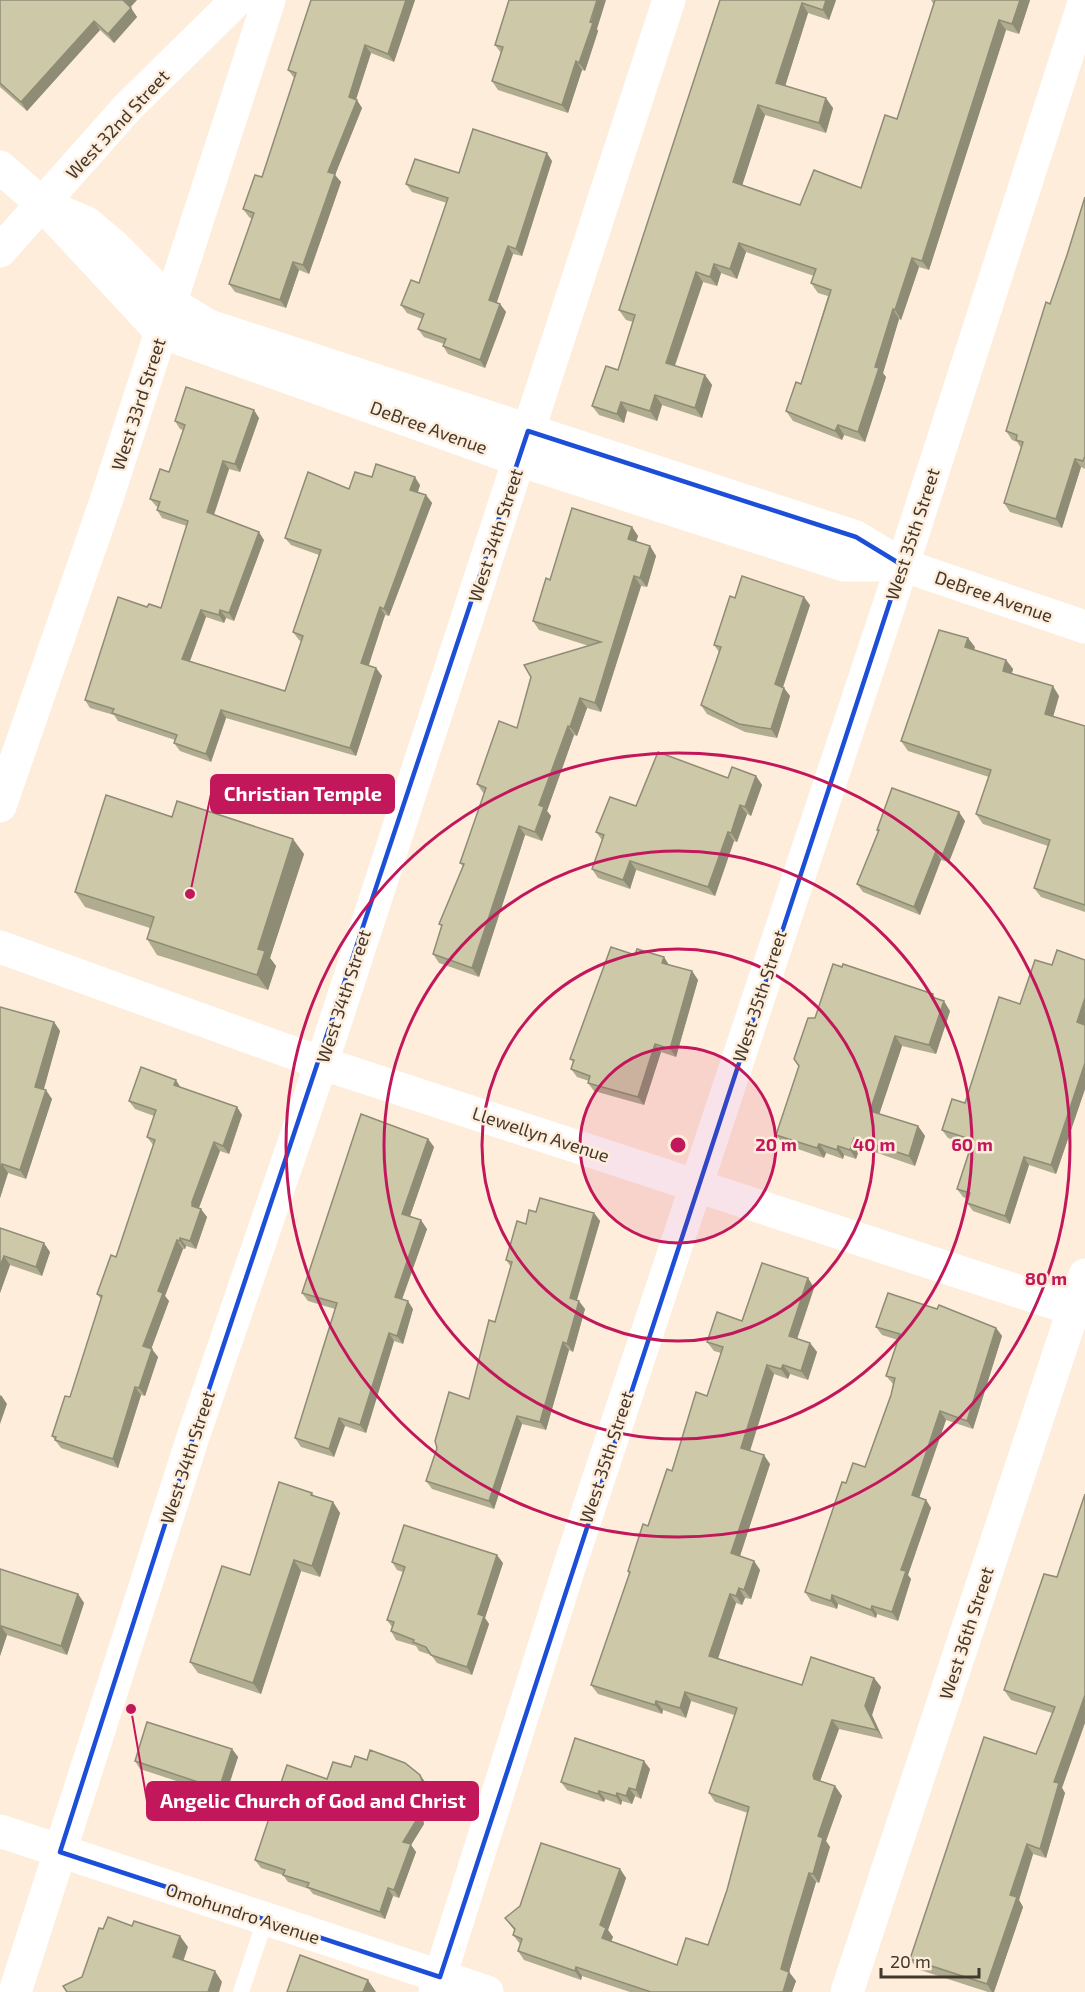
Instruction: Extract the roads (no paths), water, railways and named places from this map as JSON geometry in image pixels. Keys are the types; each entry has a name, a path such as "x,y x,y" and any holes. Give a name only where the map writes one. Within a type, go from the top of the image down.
{"street":[{"name":"West 32nd Street","path":"0,251 128,107 237,0"},
{"name":"West 33rd Street","path":"0,806 166,318 269,0"},
{"name":"West 34th Street","path":"15,1992 193,1437 321,1063 669,0"},
{"name":"West 35th Street","path":"437,1984 568,1571 902,565 1085,0"},
{"name":"DeBree Avenue","path":"0,167 42,204 87,222 114,245 166,318 209,326 523,445 856,537 902,565 1085,627"},
{"path":"0,736 37,696"},
{"name":"Llewellyn Avenue","path":"0,947 321,1063 1079,1311"},
{"name":"West 36th Street","path":"847,1992 1079,1311 1085,1275"},
{"name":"Omohundro Avenue","path":"0,1831 265,1920 437,1984 487,1992"}],"lane":[{"path":"241,1992 265,1920"}],"place":[{"name":"Christian Temple","path":"190,894"},
{"name":"Angelic Church of God and Christ","path":"131,1709"}]}
